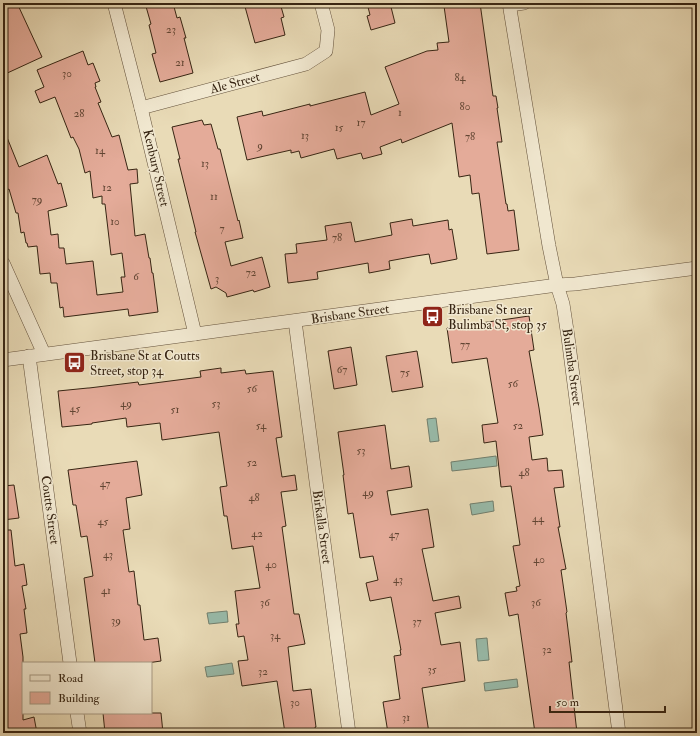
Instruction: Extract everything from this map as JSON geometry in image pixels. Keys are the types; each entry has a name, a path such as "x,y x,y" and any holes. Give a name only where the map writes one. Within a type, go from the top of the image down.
{"street":[{"name":"Kenbury Street","path":"114,3 141,108 195,334"},
{"name":"Ale Street","path":"141,108 306,64 326,51 328,30 321,3"},
{"path":"509,4 524,3"},
{"name":"Bulimba Street","path":"509,4 549,246 557,285 563,304 568,337 619,733"},
{"path":"3,263 44,354"},
{"name":"Brisbane Street","path":"3,360 557,285 697,268"},
{"name":"Birkalla Street","path":"295,321 349,733"},
{"name":"Coutts Street","path":"29,356 70,662"},
{"path":"77,714 80,733"}],"shaded area":[{"path":"436,418 439,441 430,442 427,419"},
{"path":"496,456 497,466 452,471 451,462"},
{"path":"493,501 494,511 472,515 470,504"},
{"path":"227,611 228,622 209,624 207,613"},
{"path":"487,638 489,660 478,661 476,639"},
{"path":"232,663 234,674 207,677 205,667"},
{"path":"517,679 518,687 485,691 484,683"}],"building":[{"path":"3,3 17,3 42,57 3,75"},
{"path":"145,3 173,3 177,18 180,17 186,38 184,38 193,73 160,82 152,54 156,53 149,25 151,24"},
{"path":"244,3 280,3 284,17 281,18 285,35 255,43"},
{"path":"367,3 390,3 395,23 371,30 367,16 370,15"},
{"path":"480,3 493,96 496,96 498,108 502,142 497,142 506,204 508,211 514,210 519,250 487,254 479,193 472,194 470,175 459,177 452,123 402,143 401,139 380,147 382,154 363,159 361,153 337,159 334,149 301,158 299,151 291,153 291,150 247,160 237,117 262,111 263,116 365,92 371,115 399,104 385,67 427,51 438,50 437,43 449,42 444,6"},
{"path":"83,51 88,65 93,63 100,81 95,83 95,87 101,102 98,103 112,137 119,135 128,170 137,169 138,183 130,184 135,236 145,234 153,273 158,312 129,316 128,309 64,317 63,307 60,308 57,283 51,283 50,273 40,274 37,246 28,247 24,232 21,233 18,213 16,213 9,189 3,192 4,130 19,167 47,155 58,184 61,183 67,206 48,211 51,235 58,234 59,248 64,248 66,264 93,261 97,295 123,292 121,277 125,277 122,253 111,255 105,204 102,204 102,196 93,198 90,171 85,173 79,149 73,137 71,138 55,97 40,103 35,91 44,87 37,70"},
{"path":"202,120 204,125 211,124 218,149 220,149 243,238 225,242 231,266 262,257 270,287 254,292 253,290 227,297 226,293 216,287 211,289 195,232 172,127"},
{"path":"412,219 413,226 448,220 449,230 452,229 457,259 431,264 429,254 389,261 390,269 369,273 368,263 317,272 318,279 288,283 285,254 297,253 296,244 327,240 325,226 351,222 355,242 392,235 390,223"},
{"path":"529,316 534,350 529,351 543,435 529,437 532,460 547,458 548,471 562,470 564,487 554,488 560,527 558,527 566,569 561,570 572,662 569,662 577,733 535,733 518,614 509,616 505,593 517,591 516,587 520,586 513,546 520,545 511,486 501,487 496,441 484,443 482,425 498,423 487,358 452,363 447,328"},
{"path":"351,347 357,385 334,389 328,351"},
{"path":"417,351 423,387 392,392 386,356"},
{"path":"221,368 221,373 245,370 246,374 273,371 282,437 276,438 282,477 295,475 297,490 281,492 286,526 282,527 294,614 299,614 305,644 288,647 293,691 311,689 316,733 285,733 277,681 242,686 238,661 248,660 244,636 238,637 236,624 239,624 235,591 260,588 253,546 232,549 227,516 224,516 220,487 227,486 219,432 162,440 160,423 127,427 126,418 92,424 62,427 58,391 138,382 139,385 201,377 200,371"},
{"path":"385,425 391,469 409,466 412,487 387,491 391,515 428,509 434,547 422,549 433,601 459,596 461,608 435,613 441,645 460,642 465,681 422,688 429,733 388,733 383,702 400,699 394,656 401,655 401,650 391,597 370,601 366,583 378,580 373,556 360,558 353,513 348,514 338,432"},
{"path":"137,461 142,495 126,498 130,529 123,530 129,572 134,571 144,640 158,638 161,661 95,662 84,578 93,576 87,536 81,537 76,505 73,505 68,470"},
{"path":"14,485 19,518 3,520 3,486"},
{"path":"3,530 11,530 15,566 24,564 27,585 22,586 26,609 24,609 27,633 20,634 23,657 22,714 23,720 34,717 37,733 3,733"},
{"path":"161,713 163,733 105,733 103,714"}],"place":[{"name":"Brisbane St near Bulimba St, stop 35","path":"432,317"},
{"name":"Brisbane St at Coutts Street, stop 34","path":"75,363"}]}
